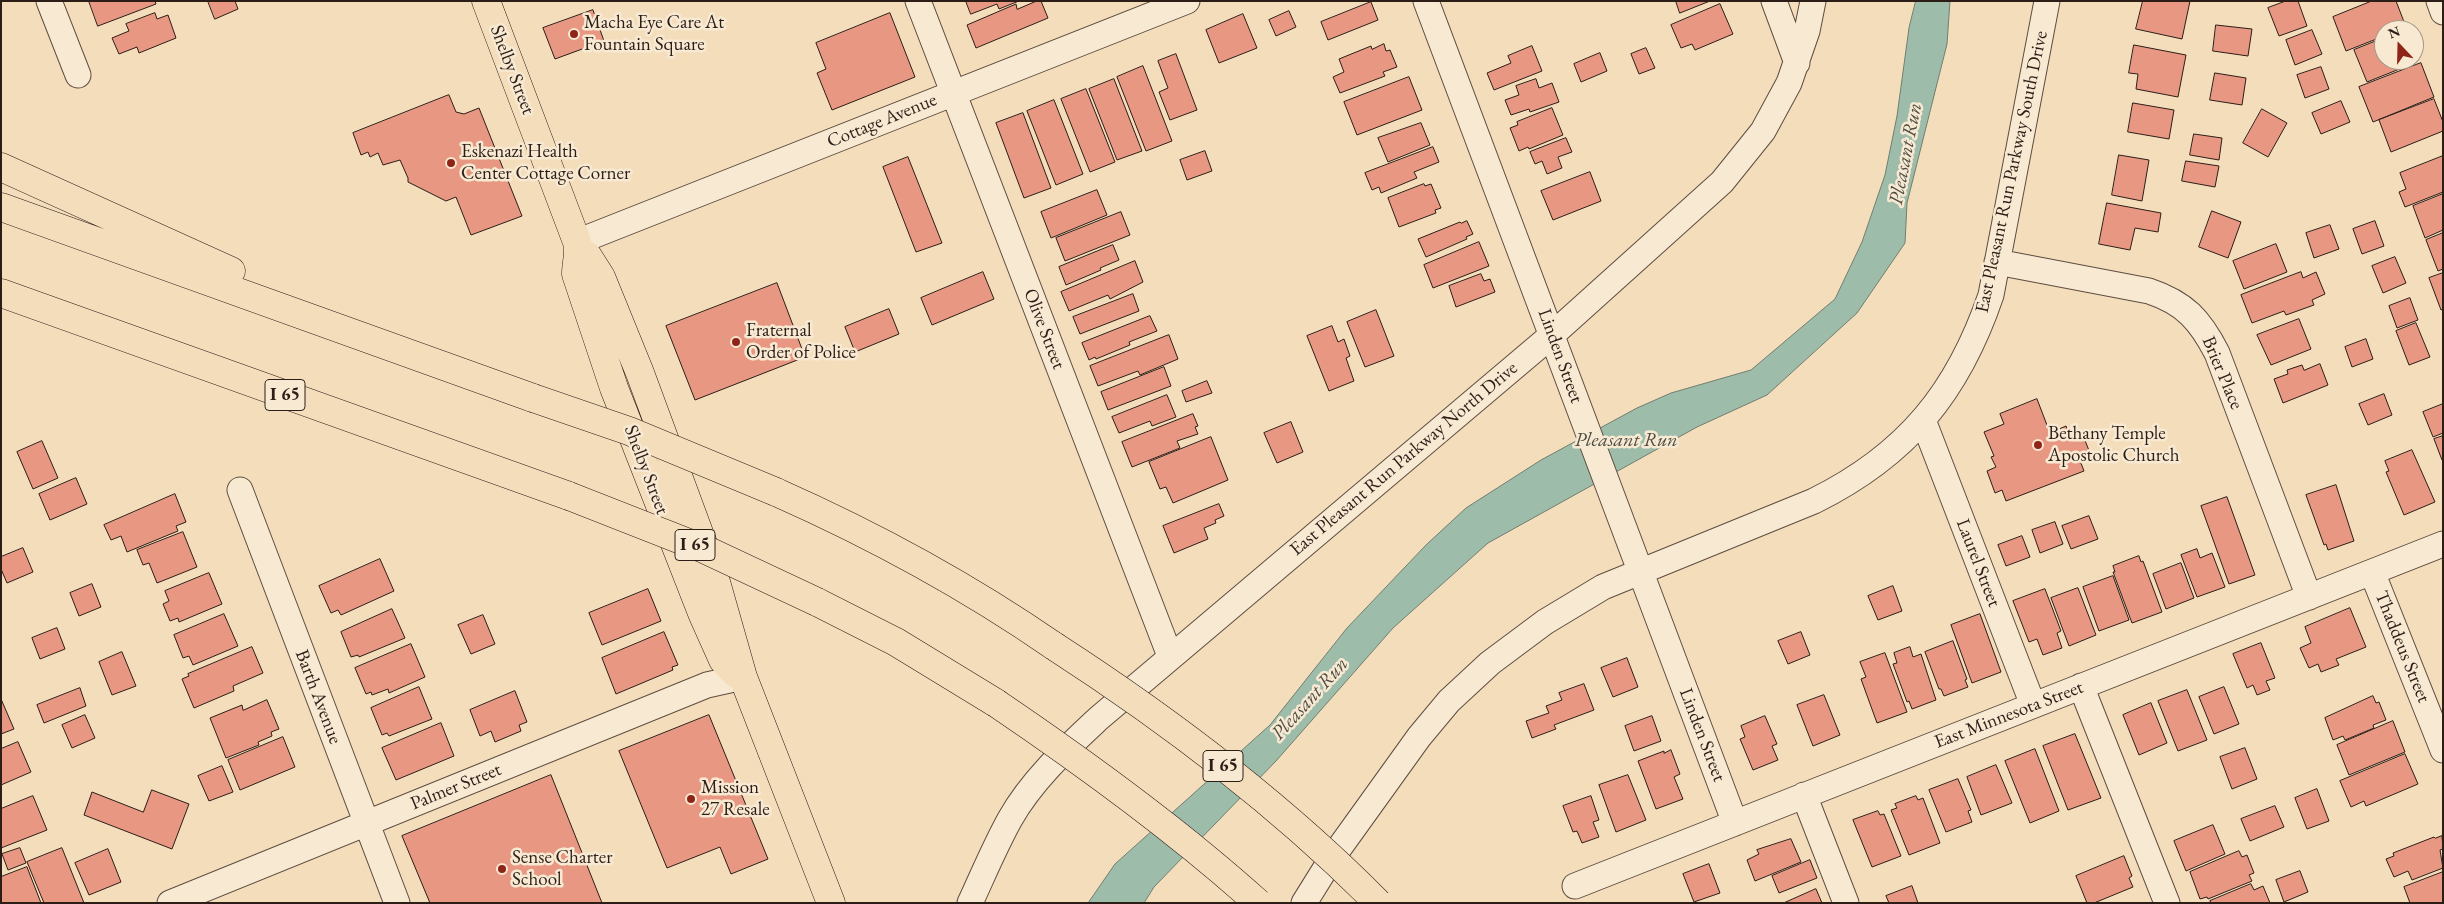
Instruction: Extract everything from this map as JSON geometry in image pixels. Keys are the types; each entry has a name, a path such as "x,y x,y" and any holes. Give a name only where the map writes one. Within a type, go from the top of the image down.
{"main road":[{"name":"Shelby Street","path":"486,1 578,247 587,255 597,270 640,373 712,568 743,677 831,903"},
{"path":"1,167 426,360"},
{"name":"I 65","path":"1,207 426,360 630,431 830,516 963,587 1108,681 1202,749 1316,844 1378,903"},
{"name":"I 65","path":"1,292 569,496 704,549 817,602 896,642 996,703 1098,775 1214,865 1258,903"}],"street":[{"path":"49,1 78,75"},
{"name":"Olive Street","path":"918,1 1170,656"},
{"name":"Cottage Avenue","path":"578,247 953,93 1187,1"},
{"name":"Linden Street","path":"1426,1 1735,823"},
{"path":"1774,1 1797,63"},
{"name":"East Pleasant Run Parkway North Drive","path":"970,903 1010,820 1035,784 1099,718 1170,656 1552,335 1722,182 1763,131 1787,88 1808,31 1813,1"},
{"name":"East Pleasant Run Parkway South Drive","path":"1304,903 1332,858 1419,736 1468,682 1521,639 1573,604 1604,587 1829,494 1862,474 1923,420 1948,388 1976,338 1991,295 2047,1"},
{"path":"2439,1 2443,12"},
{"name":"Brier Place","path":"1998,262 2149,291 2169,298 2187,310 2207,334 2217,352 2309,597"},
{"name":"Laurel Street","path":"1923,420 2033,705"},
{"name":"Barth Avenue","path":"240,490 397,903"},
{"name":"East Minnesota Street","path":"1576,886 2443,544"},
{"name":"Thaddeus Street","path":"2372,572 2443,750"},
{"name":"Palmer Street","path":"170,903 717,681 743,677"},
{"path":"2081,686 2167,903"},
{"path":"1804,795 1846,903"}],"water":[{"name":"Pleasant Run","path":"1916,1 1950,1 1947,44 1907,203 1905,243 1857,313 1767,395 1697,427 1488,543 1393,628 1276,761 1154,887 1144,903 1088,903 1115,864 1270,725 1347,628 1426,545 1466,508 1541,460 1637,408 1671,393 1751,370 1835,299 1862,242 1885,175 1897,116 1909,28"}],"building":[{"path":"89,1 155,1 156,4 98,26"},
{"path":"208,1 235,1 238,9 215,19"},
{"path":"966,1 1019,1 999,9 997,4 971,14"},
{"path":"1041,1 1048,18 976,48 967,25 1016,4 1017,9"},
{"path":"1676,1 1710,1 1680,13"},
{"path":"2143,1 2190,1 2182,39 2136,29"},
{"path":"2286,1 2298,1 2307,26 2279,36 2268,8"},
{"path":"2372,1 2396,1 2403,20 2374,20 2374,40 2346,51 2333,17"},
{"path":"1371,2 1378,20 1328,40 1321,22"},
{"path":"1720,4 1733,34 1695,50 1692,44 1681,48 1671,25"},
{"name":"Macha Eye Care At Fountain Square","path":"593,10 604,41 555,59 543,28"},
{"path":"1289,11 1296,27 1276,36 1269,20"},
{"path":"155,13 157,19 168,15 176,38 139,53 137,47 119,54 112,38 129,31 126,24"},
{"path":"890,13 915,77 832,110 817,73 826,69 816,43"},
{"path":"1243,14 1257,48 1219,63 1206,30"},
{"path":"2216,25 2252,29 2248,56 2213,51"},
{"path":"2312,30 2322,54 2295,65 2286,40"},
{"path":"2374,42 2374,70 2397,70 2367,82 2354,50"},
{"path":"1384,44 1386,51 1390,50 1397,67 1383,72 1385,76 1340,93 1333,77 1344,72 1339,59 1371,46 1372,49"},
{"path":"2134,45 2186,55 2178,97 2136,89 2138,74 2129,73"},
{"path":"1532,46 1542,71 1494,90 1487,73 1511,63 1508,56"},
{"path":"1646,48 1655,68 1639,74 1631,54"},
{"path":"1600,53 1607,71 1581,82 1574,64"},
{"path":"1176,54 1197,110 1170,120 1159,92 1168,88 1158,61"},
{"path":"1143,66 1172,141 1146,151 1117,77"},
{"path":"2321,67 2329,89 2305,98 2297,75"},
{"path":"2403,70 2424,70 2434,97 2373,122 2359,87"},
{"path":"2215,73 2246,78 2242,105 2210,100"},
{"path":"1409,77 1422,110 1357,135 1344,102"},
{"path":"1114,79 1142,151 1117,160 1089,89"},
{"path":"1536,79 1539,88 1552,83 1559,102 1530,112 1529,109 1511,115 1505,100 1519,95 1516,86"},
{"path":"1086,89 1115,162 1090,172 1061,99"},
{"name":"Eskenazi Health Center Cottage Corner","path":"449,95 456,112 464,114 479,108 522,216 471,235 456,197 446,201 408,182 400,160 383,165 378,153 370,157 368,152 361,155 353,133"},
{"path":"2434,99 2443,122 2443,131 2391,152 2379,120"},
{"path":"1054,100 1083,174 1056,185 1027,111"},
{"path":"2341,101 2350,122 2321,134 2312,113"},
{"path":"2133,103 2174,110 2169,139 2128,132"},
{"path":"1552,108 1563,135 1529,149 1528,147 1519,151 1510,128 1518,125 1517,122"},
{"path":"2262,109 2287,123 2268,157 2243,143"},
{"path":"1023,113 1051,188 1024,198 996,123"},
{"path":"1421,123 1430,145 1388,162 1378,138"},
{"path":"2194,134 2222,138 2219,160 2190,155"},
{"path":"1566,138 1572,152 1558,157 1562,168 1547,174 1542,161 1535,164 1530,152"},
{"path":"1433,147 1439,162 1414,172 1417,178 1381,193 1379,187 1372,190 1365,173"},
{"path":"1205,151 1212,171 1187,180 1180,160"},
{"path":"2119,155 2149,160 2142,201 2112,195"},
{"path":"2443,156 2443,192 2405,207 2399,192 2406,189 2400,173"},
{"path":"908,157 942,243 916,252 883,167"},
{"path":"2186,161 2219,166 2215,187 2182,181"},
{"path":"1590,172 1601,201 1553,220 1541,191"},
{"path":"1424,184 1425,186 1431,184 1441,208 1435,210 1436,213 1399,227 1388,198"},
{"path":"1097,190 1107,215 1051,238 1041,212"},
{"path":"2443,194 2443,230 2425,238 2413,206"},
{"path":"2107,203 2161,213 2158,232 2135,228 2130,250 2099,244"},
{"path":"2212,211 2241,222 2228,258 2199,247"},
{"path":"1121,212 1130,235 1065,261 1056,238"},
{"path":"1467,221 1473,234 1466,237 1467,239 1426,257 1418,239"},
{"path":"2375,221 2384,246 2362,254 2353,229"},
{"path":"2330,225 2339,249 2314,258 2306,233"},
{"path":"2443,233 2443,269 2438,271 2426,240"},
{"path":"1479,242 1489,266 1433,288 1424,265"},
{"path":"2276,244 2287,272 2244,289 2233,261"},
{"path":"1113,245 1119,260 1066,285 1059,267"},
{"path":"2395,257 2406,283 2383,293 2372,266"},
{"path":"1135,261 1143,282 1110,299 1108,295 1069,311 1061,292"},
{"path":"983,272 994,299 932,325 921,298"},
{"path":"2301,272 2303,278 2316,272 2325,294 2312,300 2314,305 2286,315 2284,311 2252,323 2241,295"},
{"path":"2443,273 2443,309 2441,310 2429,278"},
{"path":"1481,274 1484,281 1490,279 1495,292 1456,307 1449,286"},
{"name":"Fraternal Order of Police","path":"777,283 805,357 695,400 666,326"},
{"path":"1133,294 1139,311 1080,334 1073,317"},
{"path":"2410,298 2418,320 2397,328 2389,306"},
{"path":"889,309 899,334 855,352 845,327"},
{"path":"1376,310 1394,356 1365,367 1347,322"},
{"path":"1150,316 1157,331 1129,342 1130,345 1089,360 1082,343"},
{"path":"2299,319 2311,349 2271,365 2257,335"},
{"path":"2416,323 2430,357 2409,365 2396,331"},
{"path":"1332,326 1338,342 1344,339 1350,356 1346,358 1354,381 1329,391 1307,336"},
{"path":"1169,335 1178,359 1140,375 1138,371 1098,386 1090,366"},
{"path":"2366,339 2373,359 2352,367 2345,347"},
{"path":"2320,364 2328,385 2283,403 2274,379 2288,374 2287,370 2302,365 2304,370"},
{"path":"1164,367 1171,386 1108,410 1101,392"},
{"path":"1207,381 1212,393 1186,402 1182,391"},
{"path":"2384,394 2392,415 2368,425 2359,404"},
{"path":"1167,395 1176,417 1152,426 1150,421 1119,433 1112,417"},
{"name":"Bethany Temple Apostolic Church","path":"2037,399 2050,433 2066,426 2071,438 2082,433 2090,453 2079,458 2084,471 2006,501 2002,490 1995,493 1987,471 1996,467 1991,457 1994,456 1984,432 2004,424 2000,414"},
{"path":"2443,404 2443,433 2433,437 2423,412"},
{"path":"1193,414 1198,426 1195,427 1198,434 1177,441 1180,448 1132,467 1122,442"},
{"path":"1291,422 1303,452 1277,463 1264,433"},
{"path":"2443,436 2443,459 2442,460 2434,439"},
{"path":"1211,437 1228,480 1173,503 1166,487 1160,489 1149,462"},
{"path":"42,441 58,478 33,489 17,452"},
{"path":"2412,450 2435,502 2404,515 2386,472 2389,471 2385,461"},
{"path":"76,478 87,504 50,520 39,494"},
{"path":"2336,485 2354,541 2328,550 2326,544 2324,545 2306,495"},
{"path":"175,494 186,522 176,526 178,531 127,552 121,536 111,540 104,525"},
{"path":"2227,497 2255,575 2229,584 2201,506"},
{"path":"1219,504 1224,516 1215,520 1216,523 1204,528 1208,539 1174,553 1163,526"},
{"path":"2089,516 2098,539 2071,549 2062,526"},
{"path":"2055,522 2063,544 2040,553 2032,530"},
{"path":"183,532 197,567 157,583 149,563 143,565 137,550"},
{"path":"2022,536 2030,557 2006,566 1998,545"},
{"path":"23,548 33,572 7,583 1,569 1,557"},
{"path":"2197,549 2200,558 2212,553 2225,587 2197,597 2181,555"},
{"path":"2139,556 2141,562 2143,561 2162,612 2132,623 2113,572 2115,572 2113,566"},
{"path":"380,559 394,591 341,615 338,610 331,613 319,586"},
{"path":"2181,563 2194,598 2166,609 2153,574"},
{"path":"209,573 222,604 179,622 178,618 170,621 163,604 169,601 165,591"},
{"path":"2113,576 2129,620 2099,631 2083,587"},
{"path":"92,584 101,607 79,616 70,593"},
{"path":"1893,586 1902,611 1878,620 1868,596"},
{"path":"2078,588 2096,635 2069,646 2051,598"},
{"path":"648,589 661,621 602,645 589,613"},
{"path":"2045,589 2061,631 2057,633 2062,648 2043,655 2037,639 2029,642 2013,601"},
{"path":"2350,608 2366,647 2336,659 2339,665 2321,672 2318,664 2309,668 2300,648 2311,643 2305,627"},
{"path":"392,609 405,638 359,657 358,655 351,657 341,632"},
{"path":"224,614 238,646 193,665 189,656 183,658 174,635"},
{"path":"1980,614 2001,672 1972,683 1951,625"},
{"path":"483,615 495,644 471,654 458,625"},
{"path":"57,628 65,649 40,659 32,638"},
{"path":"664,632 678,665 672,667 673,670 616,694 602,658"},
{"path":"1801,632 1810,655 1788,664 1778,641"},
{"path":"1953,641 1967,679 1965,680 1968,687 1944,696 1941,689 1939,689 1925,652"},
{"path":"2261,643 2275,678 2266,681 2270,690 2257,695 2253,685 2247,688 2233,654"},
{"path":"411,644 425,677 389,693 388,689 372,695 371,692 366,694 355,668"},
{"path":"252,647 263,673 233,686 234,691 194,708 182,679 189,676 188,674"},
{"path":"1910,647 1913,657 1921,654 1936,700 1912,709 1909,701 1907,702 1893,664 1897,663 1894,653"},
{"path":"122,652 136,686 112,695 99,662"},
{"path":"1885,653 1907,712 1877,723 1861,679 1866,677 1860,662"},
{"path":"1627,658 1638,687 1613,697 1601,668"},
{"path":"1584,684 1594,710 1554,725 1556,729 1532,738 1526,721 1549,713 1546,706 1562,700 1559,693"},
{"path":"419,687 432,719 389,736 387,733 382,735 371,708"},
{"path":"2224,687 2239,724 2214,734 2199,697"},
{"path":"80,688 86,706 44,723 37,705"},
{"path":"2187,690 2207,740 2178,751 2158,701"},
{"path":"515,691 527,722 519,725 521,731 495,742 491,731 480,736 470,710"},
{"path":"1824,695 1840,735 1813,746 1797,705"},
{"path":"2373,696 2376,703 2379,702 2386,720 2373,725 2374,728 2345,740 2343,736 2333,740 2325,718"},
{"path":"1,699 14,729 1,734"},
{"path":"267,700 279,729 271,732 272,736 258,742 259,745 226,758 210,718 242,705 243,710"},
{"path":"2151,703 2167,743 2139,755 2123,715"},
{"path":"85,715 95,738 72,748 62,725"},
{"name":"Mission 27 Resale","path":"709,715 768,859 731,874 720,847 667,868 619,751"},
{"path":"1652,716 1661,741 1634,751 1625,726"},
{"path":"1765,716 1777,744 1772,746 1778,760 1753,770 1740,739 1745,737 1741,726"},
{"path":"2393,721 2405,752 2349,775 2337,745"},
{"path":"441,723 454,756 396,780 382,748"},
{"path":"2075,734 2101,798 2068,810 2043,746"},
{"path":"283,737 295,767 240,790 228,760"},
{"path":"18,742 31,772 1,785 1,749"},
{"path":"2245,748 2257,779 2232,789 2220,757"},
{"path":"2035,749 2059,811 2030,823 2005,761"},
{"path":"1671,750 1680,774 1674,777 1683,799 1656,809 1638,761"},
{"path":"2405,754 2418,784 2366,806 2364,801 2351,807 2340,781"},
{"path":"1996,765 2012,803 1981,815 1967,777"},
{"path":"222,766 233,792 209,801 198,776"},
{"name":"Sense Charter School","path":"551,775 602,903 430,903 402,836"},
{"path":"1628,775 1646,820 1616,832 1599,785"},
{"path":"1958,779 1971,810 1968,811 1972,822 1946,832 1929,790"},
{"path":"2317,789 2329,821 2307,829 2295,798"},
{"path":"152,790 189,804 172,849 84,815 92,792 143,812"},
{"path":"33,796 47,830 1,848 1,809"},
{"path":"1591,796 1599,820 1593,822 1599,837 1582,843 1577,831 1573,832 1563,806"},
{"path":"1916,796 1918,800 1923,798 1940,843 1909,855 1891,810 1897,808 1895,804"},
{"path":"2275,806 2284,827 2250,841 2241,819"},
{"path":"1878,811 1880,815 1884,814 1901,856 1872,867 1853,820"},
{"path":"2213,825 2225,854 2186,871 2174,841"},
{"path":"2442,836 2443,849 2440,850 2443,868 2412,880 2408,871 2394,877 2386,859 2394,856 2393,853 2434,837"},
{"path":"1791,839 1801,862 1755,881 1747,860 1759,854 1757,850"},
{"path":"20,848 26,863 8,870 2,854"},
{"path":"62,848 84,903 44,903 27,862"},
{"path":"108,849 121,882 89,895 75,863"},
{"path":"2239,851 2242,857 2247,855 2254,873 2249,875 2252,881 2208,899 2207,897 2200,899 2190,872"},
{"path":"2124,856 2132,876 2129,878 2133,887 2094,903 2087,903 2076,876"},
{"path":"1810,860 1817,878 1779,893 1772,876"},
{"path":"1709,864 1720,893 1694,902 1683,874"},
{"path":"27,867 41,903 1,903 1,877"},
{"path":"2300,871 2308,892 2284,902 2276,880"},
{"path":"2443,872 2443,903 2410,903 2404,887"},
{"path":"2251,884 2254,890 2263,886 2270,903 2211,903 2210,901"},
{"path":"1912,886 1918,903 1889,903 1886,896"},
{"path":"1816,889 1822,903 1784,903"}],"place":[{"name":"Macha Eye Care At Fountain Square","path":"574,34"},
{"name":"Eskenazi Health Center Cottage Corner","path":"451,163"},
{"name":"Fraternal Order of Police","path":"736,342"},
{"name":"Bethany Temple Apostolic Church","path":"2038,445"},
{"name":"Mission 27 Resale","path":"691,799"},
{"name":"Sense Charter School","path":"502,869"}]}
